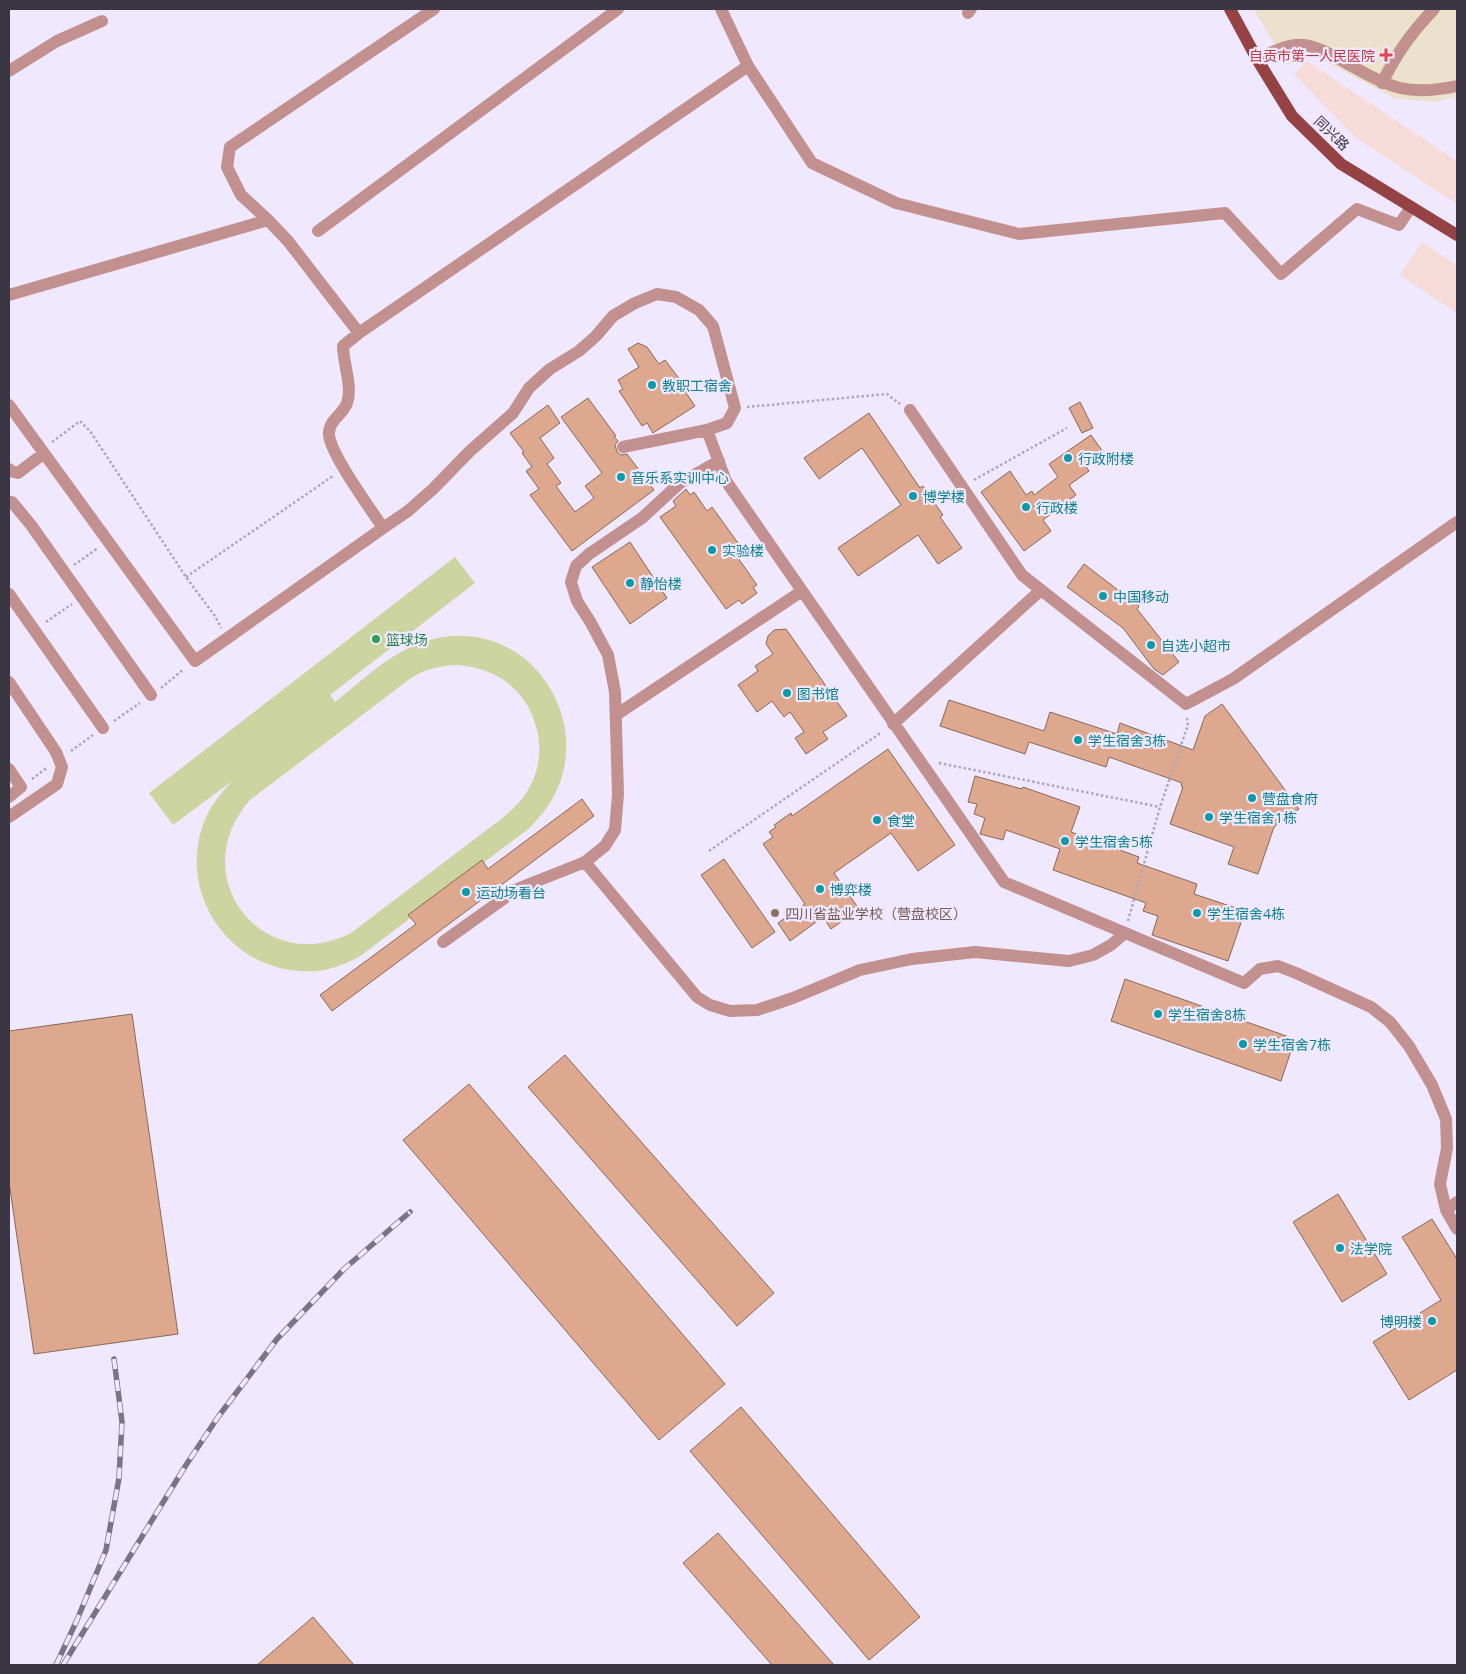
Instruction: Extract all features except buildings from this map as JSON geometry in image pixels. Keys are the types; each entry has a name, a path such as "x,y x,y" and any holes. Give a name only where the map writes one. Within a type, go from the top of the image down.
{"main road":[{"name":"同兴路","path":"1230,9 1257,59 1292,116 1342,164 1457,235"}],"street":[{"path":"359,333 288,241 241,195 227,167 230,147 434,9"},
{"path":"318,231 618,9"},
{"path":"720,9 748,66 812,163 896,203 1019,234 1225,213 1281,274 1357,209 1399,225 1411,207"},
{"path":"1382,83 1397,54 1418,25 1434,9"},
{"path":"9,71 57,40 102,21"},
{"path":"1257,59 1286,47 1303,45 1325,51 1382,83 1409,91 1436,91 1457,86"},
{"path":"383,528 336,455 329,434 332,422 347,403 349,383 343,360 343,346 359,333 748,66"},
{"path":"9,295 268,220"},
{"path":"9,405 45,450 107,542 195,661 408,511 433,490 470,451 513,412 529,388 550,369 596,336 613,316 635,303 657,294 676,296 699,310 713,326 735,408 727,423 707,430 623,447"},
{"path":"910,410 1022,575 1186,704 1233,679 1457,522"},
{"path":"707,430 726,481 1004,882 1244,983 1260,969 1278,966 1370,1007 1390,1022 1409,1046 1432,1085 1446,1119 1446,1148 1440,1184 1446,1210 1457,1229"},
{"path":"9,469 18,473 45,450"},
{"path":"443,942 517,889 585,862 605,846 615,830 618,794 615,692 608,655 592,623 578,601 572,582 576,566 589,554 642,518 680,483 719,461"},
{"path":"9,502 12,502 32,524 151,695"},
{"path":"893,724 1041,590"},
{"path":"616,715 802,591"},
{"path":"9,594 103,728"},
{"path":"9,682 56,752 62,767 56,784 9,817"},
{"path":"9,769 21,787 9,797"},
{"path":"585,862 697,997 710,1005 730,1011 758,1010 793,998 860,970 912,959 975,952 1068,961 1093,955 1111,945 1125,933"},
{"path":"1446,1210 1457,1202"}],"path":[{"path":"735,408 887,394 910,410"},
{"path":"45,450 80,421 90,430 186,577 215,616 226,639"},
{"path":"962,487 1067,428"},
{"path":"186,577 344,468"},
{"path":"65,572 107,542"},
{"path":"34,630 82,597"},
{"path":"21,787 151,695 195,661"},
{"path":"1125,933 1160,807 1188,725 1186,704"},
{"path":"708,851 893,724"},
{"path":"918,758 1160,807"}],"shaded area":[{"name":"自贡市第一人民医院","path":"1253,9 1457,9 1457,96 1436,102 1396,99 1313,55 1299,56 1288,66"},
{"path":"1307,61 1457,161 1457,204 1355,137 1294,74"},
{"path":"1422,242 1457,265 1457,313 1400,275"}],"green space":[{"path":"455,557 475,583 330,695 335,702 378,667 413,646 426,641 466,636 502,645 531,665 553,693 564,726 565,762 553,798 527,830 359,957 338,966 315,971 285,969 258,960 235,944 216,924 204,899 197,872 198,844 209,810 232,781 173,825 149,793","holes":["456,665 472,667 497,676 511,685 522,697 530,711 536,726 539,742 539,759 535,775 523,797 505,816 351,933 319,943 289,942 263,931 242,912 229,887 225,859 231,829 250,800 411,678 432,668"]}],"railway":[{"path":"63,1665 186,1465 218,1417 277,1339 344,1269 410,1212"},
{"path":"56,1665 106,1550 119,1478 122,1422 114,1359"}],"place":[{"name":"自贡市第一人民医院","path":"1386,55"},
{"name":"教职工宿舍","path":"652,385"},
{"name":"行政附楼","path":"1068,458"},
{"name":"音乐系实训中心","path":"621,477"},
{"name":"博学楼","path":"913,496"},
{"name":"行政楼","path":"1026,507"},
{"name":"实验楼","path":"712,550"},
{"name":"静怡楼","path":"630,583"},
{"name":"中国移动","path":"1103,596"},
{"name":"篮球场","path":"376,639"},
{"name":"自选小超市","path":"1151,645"},
{"name":"图书馆","path":"787,693"},
{"name":"学生宿舍3栋","path":"1078,740"},
{"name":"营盘食府","path":"1252,798"},
{"name":"学生宿舍1栋","path":"1209,817"},
{"name":"食堂","path":"877,820"},
{"name":"学生宿舍5栋","path":"1065,841"},
{"name":"博弈楼","path":"820,889"},
{"name":"运动场看台","path":"466,892"},
{"name":"四川省盐业学校（营盘校区）","path":"775,913"},
{"name":"学生宿舍4栋","path":"1197,913"},
{"name":"学生宿舍8栋","path":"1158,1014"},
{"name":"学生宿舍7栋","path":"1243,1044"},
{"name":"法学院","path":"1340,1248"},
{"name":"博明楼","path":"1432,1321"}]}
